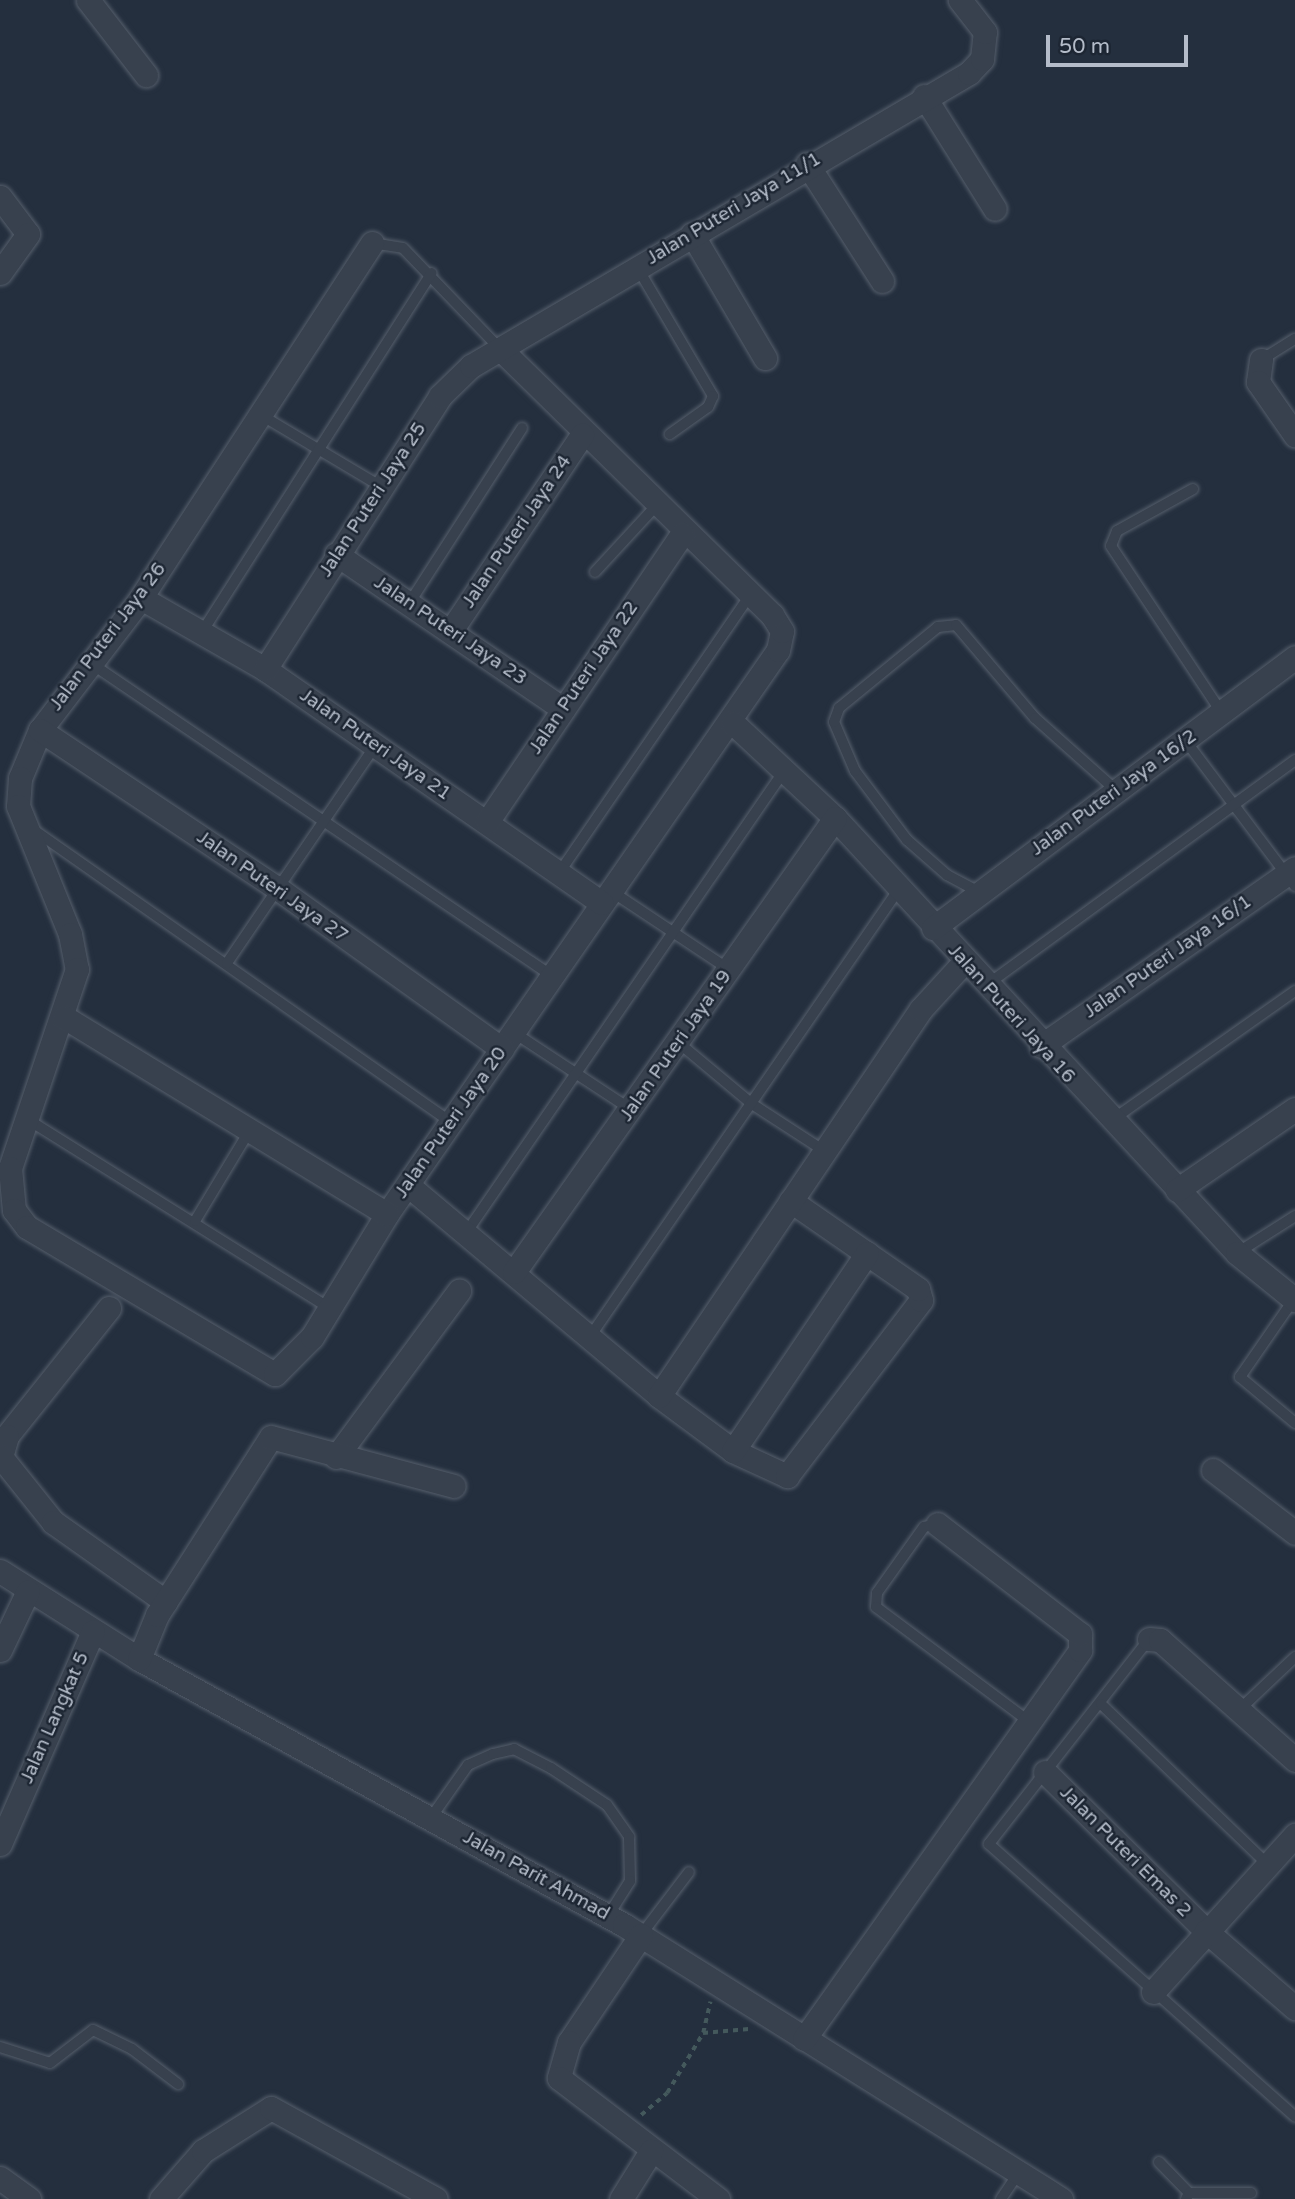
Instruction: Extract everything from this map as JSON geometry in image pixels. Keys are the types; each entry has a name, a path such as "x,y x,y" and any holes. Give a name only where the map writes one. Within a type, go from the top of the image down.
{"street":[{"path":"88,0 146,75"},
{"name":"Jalan Puteri Jaya 11/1","path":"501,350 807,164 975,66 985,32 960,0"},
{"path":"924,96 995,209"},
{"path":"807,164 882,281"},
{"path":"0,197 28,234 0,273"},
{"path":"692,234 765,358"},
{"name":"Jalan Puteri Jaya 26","path":"27,1227 14,1210 10,1178 77,970 31,828 18,806 20,778 40,730 87,661 141,598 372,243"},
{"path":"501,350 682,534 750,595"},
{"name":"Jalan Puteri Jaya 25","path":"265,669 336,554 440,397 471,366 501,350"},
{"path":"1261,360 1258,382 1295,435"},
{"name":"Jalan Puteri Jaya 24","path":"452,629 582,435"},
{"name":"Jalan Puteri Jaya 22","path":"487,822 682,534"},
{"name":"Jalan Puteri Jaya 23","path":"336,554 452,629 563,709"},
{"name":"Jalan Puteri Jaya 20","path":"27,1227 275,1374 312,1337 387,1214 409,1186 607,897 733,723 778,650 782,631 750,595"},
{"name":"Jalan Puteri Jaya 21","path":"141,598 265,669 559,873 607,897"},
{"name":"Jalan Puteri Jaya 16/2","path":"933,928 1295,657"},
{"name":"Jalan Puteri Jaya 16","path":"733,723 787,767 1109,1121 1237,1253 1294,1300"},
{"name":"Jalan Puteri Jaya 27","path":"40,730 508,1041"},
{"name":"Jalan Puteri Jaya 19","path":"514,1272 632,1110 835,818"},
{"name":"Jalan Puteri Jaya 16/1","path":"1041,1046 1292,876"},
{"path":"659,1396 921,1009 964,962"},
{"path":"64,1017 387,1214"},
{"path":"1177,1190 1295,1109"},
{"path":"409,1186 659,1396 733,1451 771,1473 787,1476 801,1465 921,1300 918,1289 792,1201"},
{"path":"733,1451 867,1253"},
{"path":"336,1457 459,1291"},
{"path":"109,1308 7,1436 1,1457 53,1522 162,1609"},
{"path":"141,1651 162,1609 271,1437 336,1457 454,1486"},
{"path":"1213,1470 1295,1532"},
{"path":"812,2024 1031,1723 1080,1650 1080,1634 937,1524"},
{"name":"Jalan Parit Ahmad","path":"0,1571 93,1631 141,1651 432,1814 645,1929 705,1975 784,2026 812,2024 1061,2199"},
{"path":"0,1650 28,1591"},
{"name":"Jalan Langkat 5","path":"0,1844 6,1812 93,1631"},
{"path":"1149,1639 1160,1640 1295,1760"},
{"name":"Jalan Puteri Emas 2","path":"1045,1772 1206,1931 1295,2008"},
{"path":"1153,1992 1295,1835"},
{"path":"645,1929 557,2069 566,2087 718,2199"},
{"path":"161,2199 202,2151 271,2108 436,2199"},
{"path":"621,2199 651,2151"},
{"path":"0,2178 29,2199"}],"lane":[{"path":"372,243 404,248 432,273 501,350"},
{"path":"637,267 713,396 708,407 670,433"},
{"path":"202,632 432,273"},
{"path":"1261,360 1295,339"},
{"path":"261,415 380,486"},
{"path":"410,602 522,428"},
{"path":"1193,489 1117,531 1111,546 1222,713"},
{"path":"595,572 655,507"},
{"path":"559,873 750,595"},
{"path":"979,892 947,875 906,840 855,771 834,722 839,708 938,627 956,625 1035,718 1117,791"},
{"path":"87,661 552,976"},
{"path":"1185,740 1292,876"},
{"path":"227,963 280,890 374,746"},
{"path":"986,986 1232,803 1295,760"},
{"path":"466,1233 787,767"},
{"path":"31,828 452,1123"},
{"path":"589,1338 899,889"},
{"path":"607,897 730,970"},
{"path":"1109,1121 1295,991"},
{"path":"508,1041 575,1075 632,1110"},
{"path":"679,1043 752,1104 826,1152"},
{"path":"27,1119 195,1221 330,1308"},
{"path":"195,1221 250,1130"},
{"path":"1237,1253 1295,1216"},
{"path":"1294,1300 1240,1377 1295,1423"},
{"path":"937,1524 924,1527 877,1593 876,1607 1031,1723"},
{"path":"1149,1639 1101,1704 989,1844 1295,2117"},
{"path":"1239,1710 1295,1657"},
{"path":"1101,1704 1267,1864"},
{"path":"432,1814 446,1787 468,1765 514,1749 551,1768 607,1805 629,1837 629,1881 612,1910"},
{"path":"645,1929 690,1872"},
{"path":"0,2047 50,2063 93,2030 132,2049 178,2084"},
{"path":"1159,2162 1187,2196 1251,2193"},
{"path":"1002,2199 1019,2172"}],"path":[{"path":"617,2126 667,2094 703,2033 710,2004 705,1975"},
{"path":"703,2033 784,2026"}]}
